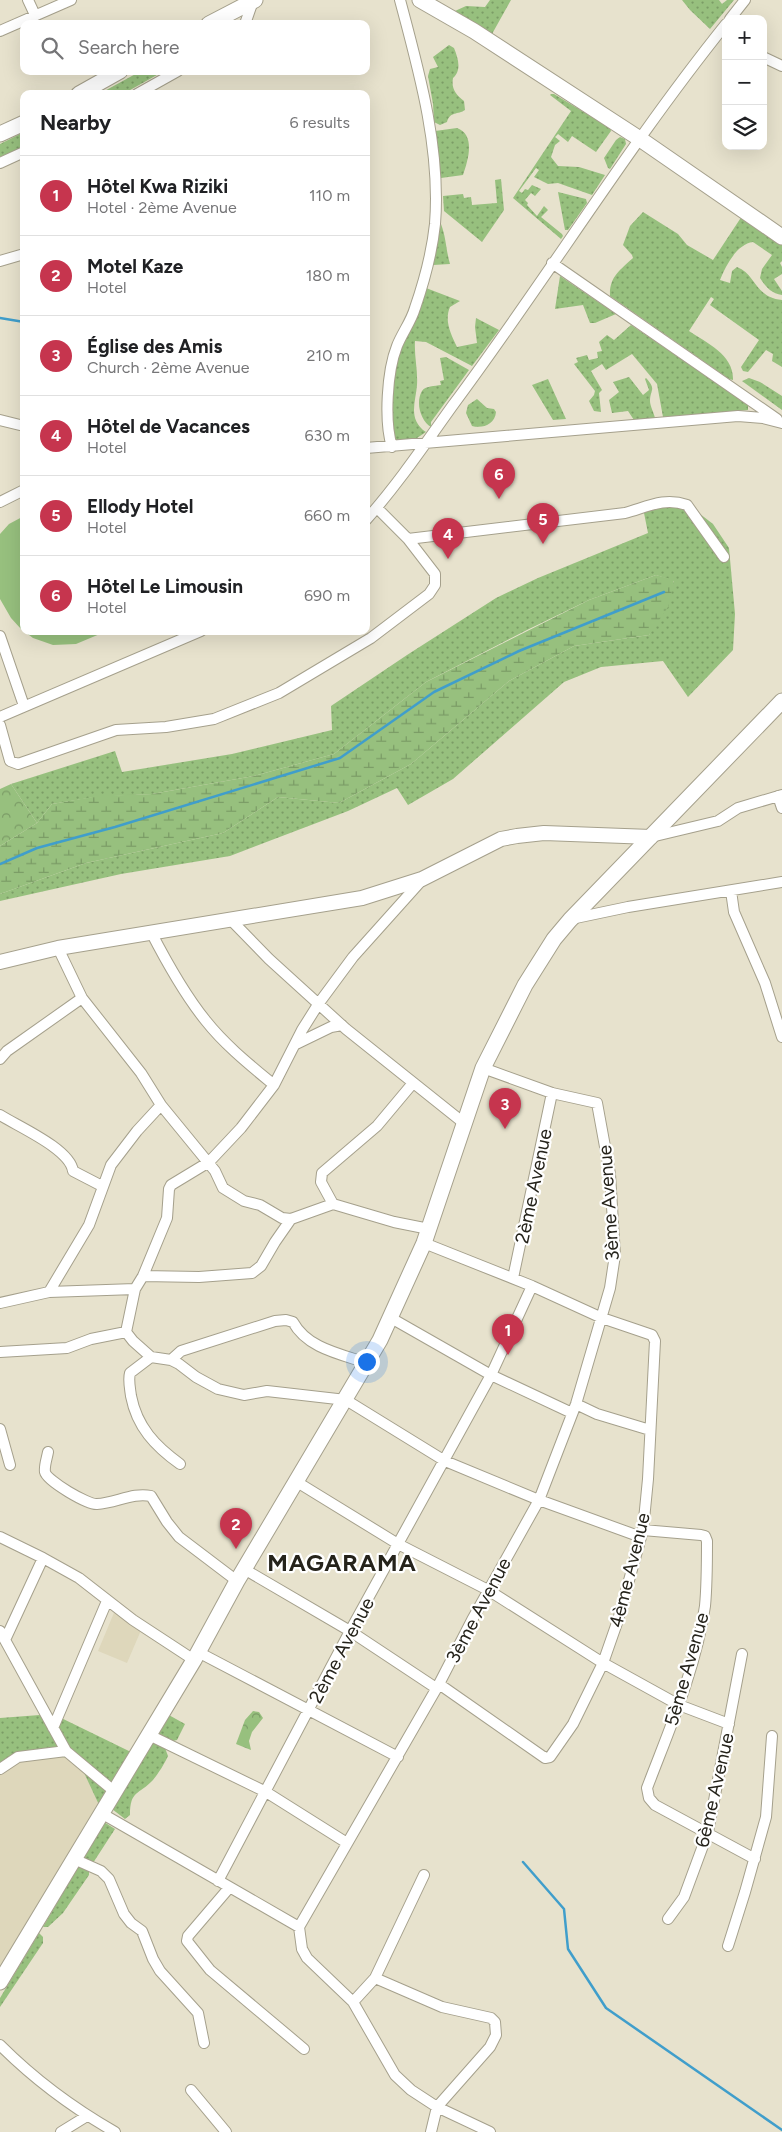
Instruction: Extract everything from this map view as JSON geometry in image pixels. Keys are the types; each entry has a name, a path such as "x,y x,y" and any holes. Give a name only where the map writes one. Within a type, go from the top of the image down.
{"main road":[{"path":"420,0 474,31 640,138 782,237"},
{"path":"216,20 254,1"},
{"path":"86,90 113,75"},
{"path":"0,134 20,125"},
{"path":"0,1982 196,1656 241,1575 346,1400 391,1318 427,1236 483,1068 525,985 554,939 570,920 782,701"}],"street":[{"path":"28,0 35,16"},
{"path":"26,20 71,0"},
{"path":"392,447 387,416 393,359 397,346 411,320 422,284 432,241 435,208 433,162 426,111 400,0"},
{"path":"733,15 745,0"},
{"path":"247,20 254,1"},
{"path":"0,31 20,22"},
{"path":"370,516 426,444 495,349 552,263 640,138 721,37"},
{"path":"767,59 782,66"},
{"path":"144,90 171,75"},
{"path":"0,163 20,154"},
{"path":"0,261 20,255"},
{"path":"552,263 782,423"},
{"path":"370,448 738,416 757,417 782,423"},
{"path":"0,420 20,425"},
{"path":"0,502 20,492"},
{"path":"408,539 625,512 645,505 669,501 686,505 724,556"},
{"path":"0,725 10,761 18,764 116,730 166,727 214,719 279,693 371,638 433,590 436,574 408,539 377,508"},
{"path":"0,717 192,635"},
{"path":"0,636 24,706"},
{"path":"0,962 58,948 362,898 422,880 501,839 544,833 651,837 718,821 738,808 780,796 782,808"},
{"path":"422,880 353,957 319,1003 302,1030 274,1085 241,1128 209,1162 171,1185 168,1189 167,1218 143,1276 135,1289 126,1332 132,1341 151,1357 171,1360 218,1389 244,1395 259,1391 278,1391 346,1400 445,1461 538,1500 642,1534"},
{"path":"570,920 628,907 782,882"},
{"path":"731,891 734,912 765,983 782,1037"},
{"path":"230,920 269,959 342,1025 465,1124"},
{"path":"150,932 181,986 207,1022 237,1054 274,1085"},
{"path":"58,948 82,998 140,1073 161,1105 209,1162 220,1184 226,1191 244,1201 260,1204 282,1218 291,1219 322,1206 333,1204 394,1222 602,1318"},
{"path":"0,1059 7,1051 82,998"},
{"path":"296,1044 331,1027 342,1025"},
{"name":"3ème Avenue","path":"299,1927 438,1686 538,1500 574,1409 610,1288 615,1255 610,1174 598,1106 594,1102 552,1093 483,1068"},
{"path":"333,1204 321,1182 322,1173 377,1126 413,1083"},
{"name":"2ème Avenue","path":"513,1278 552,1093"},
{"path":"49,1292 89,1225 111,1166 124,1147 161,1105"},
{"path":"0,1115 54,1146 72,1167 73,1172 102,1186"},
{"path":"143,1276 199,1277 252,1273 261,1266 291,1219"},
{"name":"2ème Avenue","path":"218,1881 350,1631 491,1375 532,1286"},
{"path":"0,1303 49,1292 135,1289"},
{"path":"391,1318 491,1375 574,1409 650,1430"},
{"name":"4ème Avenue","path":"438,1686 545,1758 550,1757 573,1724 603,1663 618,1620 642,1534 650,1430 654,1338 602,1318"},
{"path":"171,1360 181,1351 275,1321 286,1320 292,1322 308,1340 366,1363"},
{"path":"0,1352 67,1348 91,1339 126,1332"},
{"path":"151,1357 130,1372 133,1404 148,1436 161,1450 180,1464"},
{"path":"0,1430 10,1465"},
{"path":"48,1452 45,1469 48,1477 84,1501 98,1504 142,1494 151,1496 179,1538 241,1575 350,1631 438,1686"},
{"path":"297,1482 398,1544 488,1590 603,1663 679,1705 729,1724"},
{"name":"5ème Avenue","path":"642,1534 704,1536 707,1541 705,1606 697,1646 679,1705 647,1788 649,1798 655,1805 708,1832"},
{"path":"0,1537 79,1578 133,1620 196,1656 398,1756"},
{"path":"43,1558 3,1636 66,1751 115,1792"},
{"path":"53,1728 107,1601"},
{"name":"6ème Avenue","path":"668,1919 684,1897 708,1832 742,1654"},
{"path":"148,1734 266,1792 347,1843"},
{"path":"728,1946 766,1817 772,1736"},
{"path":"0,1769 18,1758 66,1751"},
{"path":"101,1813 299,1927 302,1949 306,1958 353,2002 396,2074 411,2090 437,2107 490,2132"},
{"path":"708,1832 755,1859"},
{"path":"74,1859 101,1871 110,1879 124,1914 131,1923 142,1931 160,1971 198,2013 204,2043"},
{"path":"353,2002 375,1978 424,1875"},
{"path":"229,1888 188,1936 187,1941 210,1970 304,2048"},
{"path":"375,1978 442,2007 491,2018 495,2022 496,2035 490,2047 437,2107 431,2132"},
{"path":"0,2045 33,2076 88,2116 114,2132"},
{"path":"191,2090 226,2132"},
{"path":"61,2132 88,2116"}],"shaded area":[{"path":"116,1608 142,1628 127,1663 98,1651"},
{"path":"42,1755 71,1758 86,1776 100,1807 0,1969 0,1775 19,1759"}],"green space":[{"path":"490,0 511,0 492,34 455,11 466,6 485,7"},
{"path":"682,0 719,0 722,4 727,0 734,0 710,29"},
{"path":"449,45 454,48 458,64 458,71 453,78 453,89 464,101 465,110 450,116 447,122 440,125 434,122 428,76 430,69 438,67 433,57"},
{"path":"134,75 157,75 130,90 106,90"},
{"path":"551,94 610,128 611,131 596,152 572,136 568,142 558,134 555,137 560,141 555,145 551,157 558,166 579,167 605,175 592,195 558,183 548,184 534,177 539,170 536,168 519,191 522,193 532,185 541,189 535,196 531,193 525,200 528,203 527,205 537,216 544,206 548,210 541,217 562,234 561,239 513,198 571,111"},
{"path":"457,128 463,131 469,142 465,169 463,175 441,178 435,131"},
{"path":"20,134 20,149 0,157 0,144"},
{"path":"620,137 625,139 626,144 610,169 604,158"},
{"path":"501,179 504,210 482,242 444,211 443,196 463,194 464,198 471,197 472,205 497,203 495,180"},
{"path":"558,192 586,199 587,203 568,230 565,230"},
{"path":"643,212 678,234 687,245 713,260 742,216 782,243 782,261 780,263 782,274 774,279 782,291 782,295 769,289 760,278 762,269 772,255 753,242 737,251 725,268 720,280 730,283 732,271 737,267 743,270 766,295 782,300 782,367 772,361 773,354 766,350 748,372 743,371 741,367 759,340 710,305 714,299 711,297 689,331 711,345 724,357 729,363 733,380 610,296 613,279 633,258 623,245 630,226"},
{"path":"441,224 450,264 433,265"},
{"path":"560,276 616,314 595,323 590,323 583,305 555,309"},
{"path":"426,288 460,301 450,307 448,312 449,327 457,347 477,343 476,318 499,330 472,366 426,342 415,341 417,379 414,410 416,421 426,432 414,440 396,441 389,413 398,353"},
{"path":"631,325 748,404 748,410 663,417 657,384 632,354 606,370 602,364 591,371 602,390 599,393 601,412 594,411 589,401 595,391 574,364 578,362 576,358 587,355 589,360 598,358 597,352 602,351 599,342 607,335 614,340"},
{"path":"446,357 469,370 431,422 431,427 424,421 420,411 420,396 425,388 441,385 440,381 444,380 440,358"},
{"path":"629,377 643,395 649,390 646,378 651,385 650,403 655,418 634,420 628,411 612,413 609,400 619,392 613,382"},
{"path":"749,378 760,382 782,396 782,410 742,381"},
{"path":"548,379 566,419 553,420 532,385"},
{"path":"477,399 487,408 494,409 496,412 493,420 488,425 472,426 466,413 468,405"},
{"path":"665,505 691,507 713,524 729,548 735,614 733,650 688,697 663,661 601,667 564,682 453,779 408,805 397,788 348,811 230,856 121,874 0,901 0,894 86,863 223,833 278,797 339,803 411,764 509,681 574,646 649,635 674,581 656,575 589,600 426,682 334,754 254,776 152,794 95,797 52,804 37,823 11,784 115,751 122,772 232,754 332,730 331,706 496,598 538,578 648,533 644,513"},
{"path":"20,518 20,628 11,618 0,599 0,534 9,524"},
{"path":"656,575 674,580 668,607 649,635 574,646 509,681 411,764 339,803 278,797 223,833 86,863 0,894 0,846 37,823 52,804 98,796 152,794 254,776 334,754 426,682 589,600"},
{"path":"29,635 97,635 76,644 53,645"},
{"path":"11,784 37,823 0,846 0,789"},
{"path":"253,1711 259,1712 263,1718 252,1732 249,1741 251,1750 236,1744 245,1720"},
{"path":"53,1714 133,1753 100,1807 79,1762 71,1758 42,1755 19,1759 0,1775 0,1718"},
{"path":"167,1714 185,1724 177,1740 173,1741 158,1734"},
{"path":"152,1740 165,1748 168,1756 153,1780 136,1794 130,1807 130,1815 125,1819 112,1809"},
{"path":"104,1822 115,1829 93,1863 83,1858"},
{"path":"79,1865 89,1870 89,1875 63,1913 48,1927 43,1927"},
{"path":"39,1933 43,1937 43,1943 0,2007 0,1998"}],"waterway":[{"path":"0,318 20,321"},
{"path":"0,864 37,848 115,827 340,758 434,692 519,651 664,592"},
{"path":"523,1862 564,1909 568,1949 606,2008 782,2130"}],"place":[{"name":"Hôtel Le Limousin","path":"499,499"},
{"name":"Ellody Hotel","path":"543,544"},
{"name":"Hôtel de Vacances","path":"448,559"},
{"name":"Église des Amis","path":"505,1129"},
{"name":"Hôtel Kwa Riziki","path":"508,1355"},
{"name":"Motel Kaze","path":"236,1549"}],"district":[{"name":"MAGARAMA","path":"342,1563"}]}
